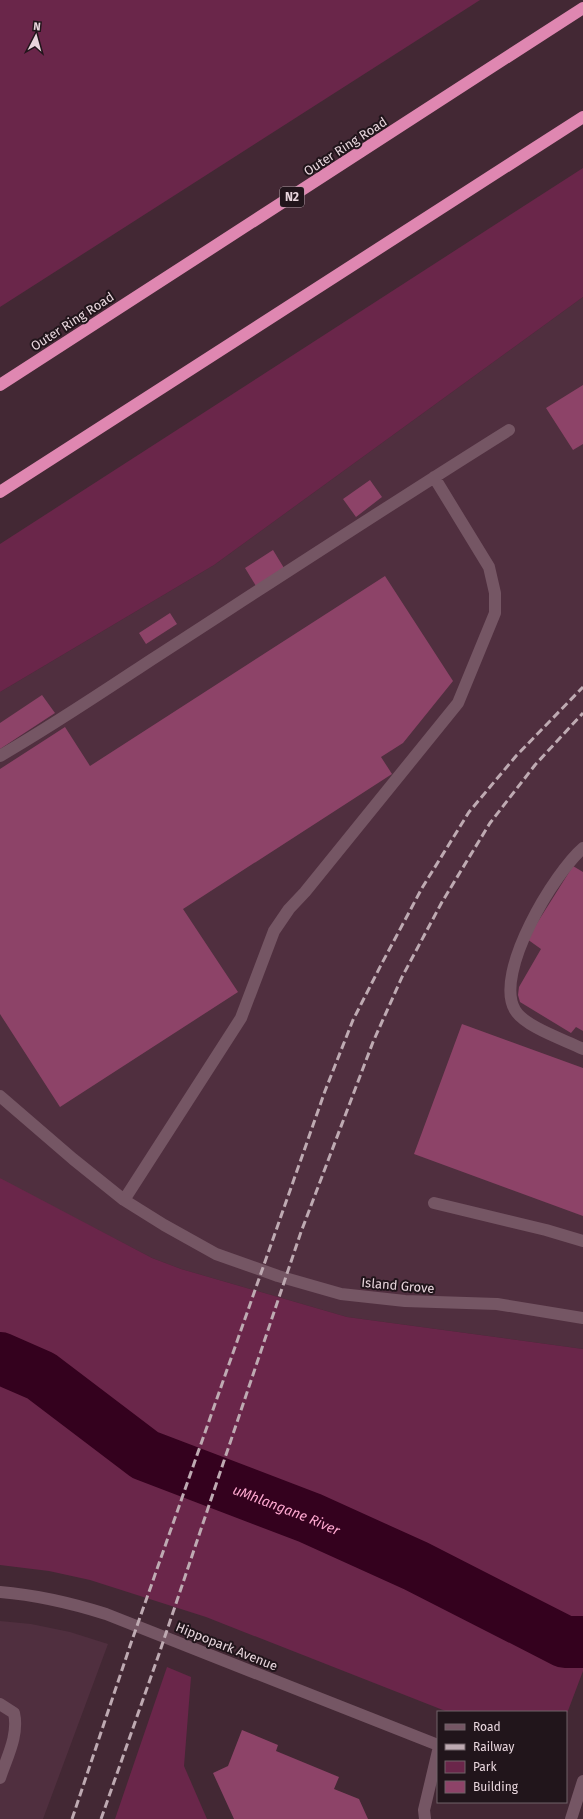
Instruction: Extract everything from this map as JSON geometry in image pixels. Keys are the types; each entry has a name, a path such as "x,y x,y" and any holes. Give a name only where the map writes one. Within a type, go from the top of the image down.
{"highway":[{"name":"Outer Ring Road","path":"0,385 583,8"},
{"path":"0,492 583,117"}],"street":[{"path":"0,756 56,723 434,477 509,430"},
{"path":"124,1200 241,1018 274,931 289,909 310,886 458,703 496,613 496,592 489,567 434,477"},
{"path":"583,848 575,855 540,905 516,956 510,988 515,1011 529,1023 583,1049"},
{"name":"Island Grove","path":"0,1096 73,1159 124,1200 164,1225 216,1254 278,1276 342,1294 405,1301 497,1304 583,1318"},
{"path":"434,1203 546,1230 583,1242"},
{"name":"Hippopark Avenue","path":"0,1592 29,1594 69,1602 106,1614 437,1745"},
{"path":"0,1704 14,1713 16,1722 16,1731 0,1778"},
{"path":"425,1819 424,1810 437,1755"},
{"path":"571,1819 571,1797 583,1781"}],"shaded area":[{"path":"583,297 583,1349 347,1317 181,1269 152,1258 2,1180 0,1178 0,692 214,565"},
{"path":"0,1621 31,1624 70,1632 108,1644 43,1819 0,1819"}],"green space":[{"path":"0,0 480,0 0,307"},
{"path":"583,168 583,297 214,565 0,692 0,544"},
{"path":"0,1178 152,1258 181,1269 347,1317 583,1349 583,1671 567,1713 567,1711 445,1711 206,1617 90,1580 49,1571 0,1565"},
{"path":"167,1667 191,1677 184,1766 207,1819 115,1819"}],"building":[{"path":"583,385 583,444 573,450 546,408"},
{"path":"370,480 382,497 356,517 343,499"},
{"path":"273,550 284,568 256,586 245,568"},
{"path":"385,576 453,681 403,743 381,757 392,774 183,909 238,992 60,1107 0,1014 0,769 65,727 90,766"},
{"path":"170,613 177,624 146,644 139,633"},
{"path":"42,695 55,713 0,749 0,723"},
{"path":"573,866 583,872 583,1031 576,1027 571,1033 520,1002 518,995 519,987 541,949 527,939"},
{"path":"462,1024 583,1068 583,1216 414,1154"},
{"path":"242,1730 278,1745 276,1751 339,1777 334,1789 359,1799 368,1819 234,1819 213,1773 228,1766"}],"waterway":[{"name":"uMhlangane River","path":"0,1358 41,1376 145,1455 310,1518 416,1566 565,1642 583,1642"}],"railway":[{"path":"72,1819 131,1643 325,1091 353,1020 422,888 469,812 516,756 583,687"},
{"path":"101,1819 159,1654 301,1232 373,1042 402,977 442,902 490,823 535,765 583,713"}]}
